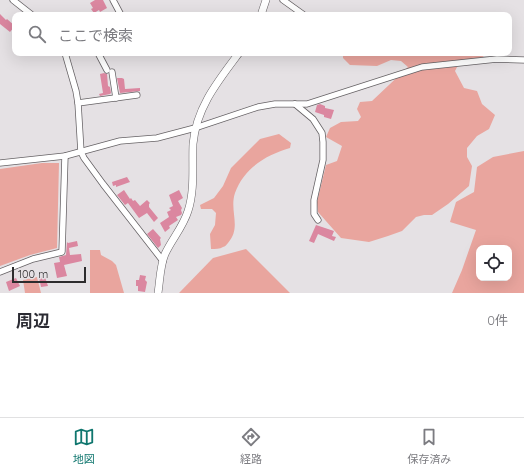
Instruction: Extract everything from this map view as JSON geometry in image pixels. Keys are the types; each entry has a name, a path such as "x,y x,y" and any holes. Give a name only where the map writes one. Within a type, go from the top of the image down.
{"street":[{"path":"13,0 28,12"},
{"path":"113,0 119,12"},
{"path":"262,12 266,0"},
{"path":"283,0 300,12"},
{"path":"66,56 76,90 81,152 103,184 163,261"},
{"path":"100,56 109,71 116,98"},
{"path":"158,293 163,261 188,211 192,197 195,128 201,110 210,94 237,56"},
{"path":"0,162 65,156 120,141 157,138 195,128 258,107 275,104 307,104 422,67 496,59 524,60"},
{"path":"78,103 137,95"},
{"path":"295,104 314,119 322,133 323,160 314,200 314,214 318,220"},
{"path":"0,272 33,259 62,252 65,156"}],"shaded area":[{"path":"343,56 482,56 484,57 460,61 455,71 464,88 477,91 482,104 495,115 489,129 477,136 467,148 467,157 472,166 469,186 448,204 432,215 416,217 402,231 369,242 341,238 318,212 317,202 326,165 337,161 342,146 326,137 330,128 341,122 358,121 361,117 357,109 360,102 372,101 408,67 401,61 391,60 377,66 350,65 343,58"},
{"path":"279,134 291,143 290,148 264,159 244,176 235,193 233,206 235,225 232,237 224,247 219,249 211,249 210,234 215,225 216,213 212,209 201,209 200,205 214,198 223,186 231,168 260,139"},
{"path":"524,151 524,293 452,293 476,230 450,222 456,202 474,192 477,167 493,157"},
{"path":"42,163 59,163 57,248 30,255 0,266 0,169"},
{"path":"246,249 290,293 179,293 213,258"},
{"path":"90,250 100,250 101,255 116,265 124,293 90,293"},
{"path":"37,277 41,293 25,293 23,280"}],"building":[{"path":"95,0 103,0 107,8 100,12 99,10 93,12 90,3"},
{"path":"0,14 12,23 12,30 10,32 0,24"},
{"path":"100,74 107,74 108,86 110,87 111,93 100,96 99,94 103,93"},
{"path":"117,78 124,79 125,89 140,88 140,91 120,93"},
{"path":"320,104 325,106 325,108 334,110 331,119 315,112 317,105"},
{"path":"127,177 130,182 116,187 116,185 113,186 112,182"},
{"path":"124,190 130,199 131,198 133,201 135,200 140,206 147,200 150,203 149,207 158,218 154,222 147,213 139,218 128,203 125,205 117,195"},
{"path":"179,190 183,198 178,201 182,208 182,213 176,217 178,220 169,226 170,228 165,232 160,223 169,217 167,212 171,210 169,208 173,206 169,195"},
{"path":"316,225 334,231 332,236 336,237 334,241 318,234 314,243 309,241"},
{"path":"153,229 161,238 161,245 158,248 147,234"},
{"path":"77,241 78,246 69,248 70,255 81,254 82,261 64,265 67,276 57,278 54,263 60,262 59,257 66,255 67,242"},
{"path":"43,271 48,286 41,287 38,273"},
{"path":"140,275 146,276 145,280 147,282 145,292 138,291 138,286 136,286 136,280 139,280"},
{"path":"16,278 20,286 9,291 6,282"}]}
